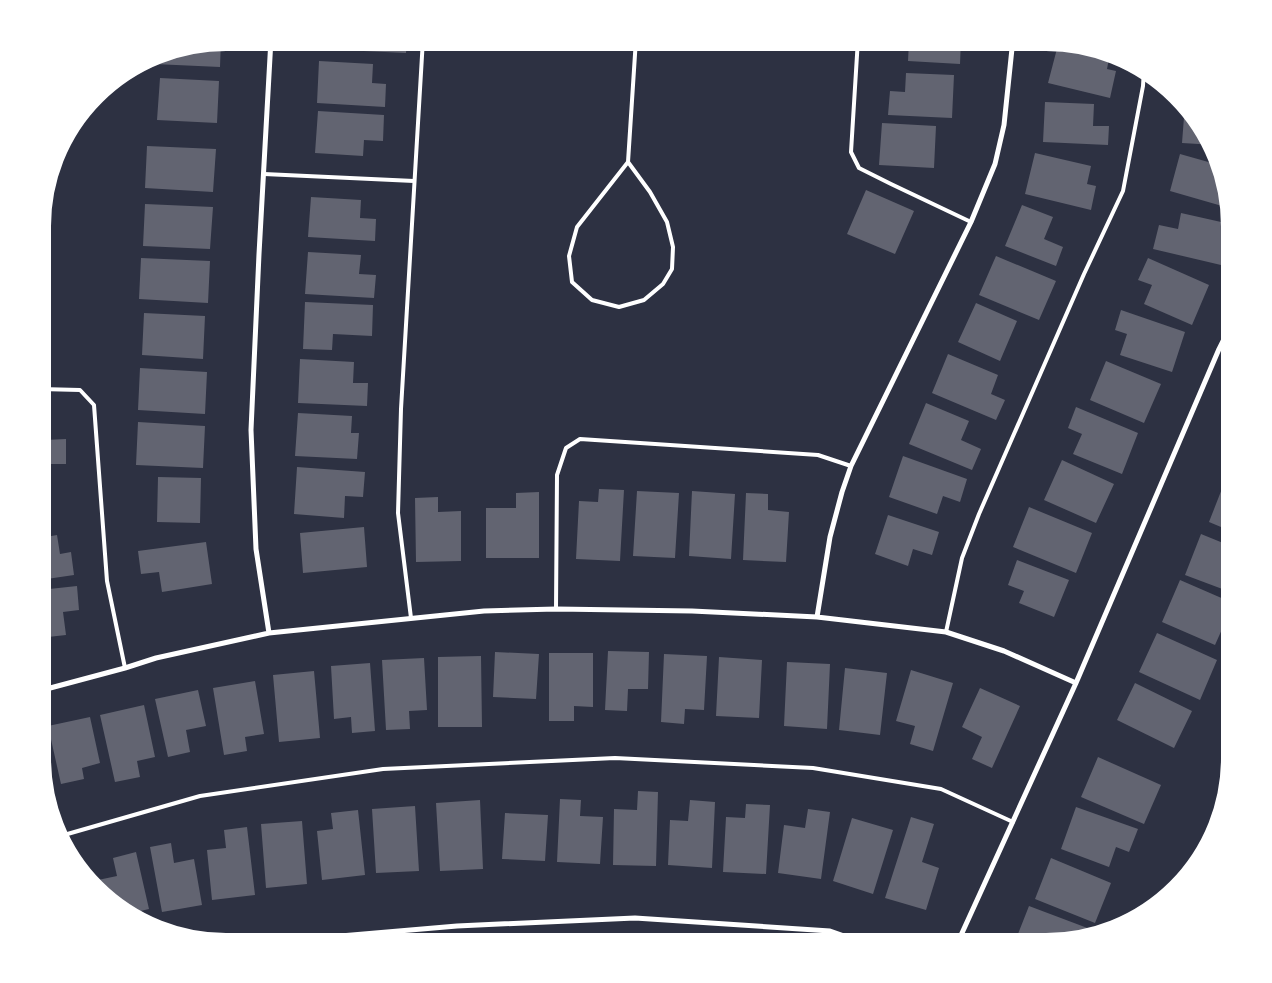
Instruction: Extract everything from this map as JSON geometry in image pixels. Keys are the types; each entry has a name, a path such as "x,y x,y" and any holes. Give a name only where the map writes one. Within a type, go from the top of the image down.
{"street":[{"path":"269,633 256,549 251,430 271,48"},
{"path":"817,617 830,537 851,466 971,222 995,164 1004,125 1012,48"},
{"path":"961,936 1076,683 1224,340"},
{"path":"48,689 156,658 269,633 484,611 556,609 692,611 817,617 946,632 1004,651 1076,683"},
{"path":"350,935 457,926 635,918 830,931 844,936"}],"lane":[{"path":"411,618 398,513 401,409 422,48"},
{"path":"628,162 650,192 667,222 673,247 672,269 663,284 644,300 619,307 592,300 572,282 569,256 577,227 628,162 635,48"},
{"path":"857,48 851,152 859,168 971,222"},
{"path":"946,632 962,558 979,514 1084,274 1123,192 1144,76"},
{"path":"264,174 414,181"},
{"path":"48,389 80,390 94,406 106,581 125,668"},
{"path":"556,609 557,475 566,448 580,439 818,455 851,466"},
{"path":"65,835 200,796 383,769 616,758 813,768 941,789 1013,822"}],"building":[{"path":"221,48 220,67 154,64 168,57 190,51"},
{"path":"321,48 406,48 406,53"},
{"path":"909,48 961,48 960,64 908,61"},
{"path":"1057,48 1082,51 1109,59 1107,69 1116,71 1110,98 1048,83"},
{"path":"319,61 373,64 372,83 386,84 385,107 317,103"},
{"path":"906,73 954,75 952,118 888,115 890,91 905,92"},
{"path":"160,78 219,81 217,123 157,120"},
{"path":"1045,102 1094,104 1093,126 1109,126 1108,145 1043,142"},
{"path":"318,111 384,115 383,141 364,140 363,156 315,153"},
{"path":"1184,113 1195,126 1205,144 1182,143"},
{"path":"882,123 936,126 934,168 879,165"},
{"path":"147,146 216,149 213,192 145,188"},
{"path":"1035,153 1091,166 1087,184 1096,186 1091,210 1025,194"},
{"path":"1180,154 1213,163 1223,206 1170,191"},
{"path":"866,190 914,211 895,254 847,234"},
{"path":"311,197 361,200 360,218 376,219 375,241 308,237"},
{"path":"145,204 213,207 210,249 143,246"},
{"path":"1022,205 1053,217 1044,239 1063,247 1056,266 1005,246"},
{"path":"1181,213 1224,223 1224,251 1221,265 1153,249 1159,225 1178,229"},
{"path":"308,252 361,255 359,274 376,275 374,298 305,294"},
{"path":"996,256 1056,281 1039,320 979,295"},
{"path":"141,258 210,261 208,303 139,299"},
{"path":"1148,258 1209,285 1192,325 1144,304 1152,285 1138,280"},
{"path":"305,302 373,305 372,336 333,334 332,350 303,349"},
{"path":"976,303 1017,321 1000,361 958,342"},
{"path":"1121,310 1185,332 1172,372 1120,355 1127,334 1115,330"},
{"path":"144,313 205,316 203,359 142,355"},
{"path":"948,354 998,375 991,394 1005,400 996,420 932,393"},
{"path":"300,359 354,362 353,383 368,383 367,406 298,403"},
{"path":"1106,361 1161,384 1144,423 1090,400"},
{"path":"140,368 207,372 205,414 138,410"},
{"path":"926,403 969,421 961,440 981,449 972,470 909,444"},
{"path":"1076,407 1138,433 1122,474 1073,454 1082,434 1068,428"},
{"path":"298,413 352,416 351,433 359,433 357,459 295,456"},
{"path":"138,422 205,426 203,468 136,465"},
{"path":"66,439 66,464 48,464 48,440"},
{"path":"903,456 967,479 960,502 943,496 937,514 889,497"},
{"path":"1062,460 1114,484 1096,523 1044,500"},
{"path":"297,467 365,472 363,497 345,496 344,518 294,514"},
{"path":"48,475 50,475 49,519"},
{"path":"158,477 201,478 200,523 157,522"},
{"path":"1224,484 1224,528 1209,522"},
{"path":"599,489 624,490 620,561 576,559 579,501 598,502"},
{"path":"637,491 679,493 675,558 633,556"},
{"path":"692,491 735,494 731,559 689,556"},
{"path":"539,492 539,558 486,558 486,508 516,508 516,493"},
{"path":"746,493 768,494 768,510 789,512 786,562 743,560"},
{"path":"438,497 438,512 461,511 461,561 416,562 415,498"},
{"path":"1029,507 1092,533 1076,573 1013,547"},
{"path":"888,515 939,532 932,555 913,549 908,566 875,554"},
{"path":"364,527 367,567 303,573 300,533"},
{"path":"1201,534 1224,543 1224,590 1185,575"},
{"path":"57,535 60,554 71,552 74,575 48,579 48,537"},
{"path":"206,542 212,584 162,592 159,572 141,574 138,551"},
{"path":"1017,560 1069,580 1054,617 1019,603 1024,591 1008,585"},
{"path":"1180,580 1224,599 1224,627 1215,645 1162,622"},
{"path":"77,586 79,610 63,612 66,635 48,637 48,589"},
{"path":"1157,633 1217,660 1200,700 1139,672"},
{"path":"608,651 649,652 648,689 628,689 627,711 605,710"},
{"path":"495,652 539,654 536,699 493,697"},
{"path":"549,653 593,653 593,707 574,706 574,721 549,721"},
{"path":"664,654 707,656 704,710 685,709 684,724 661,722"},
{"path":"481,656 482,727 438,727 438,657"},
{"path":"719,657 762,660 759,718 716,716"},
{"path":"424,658 427,710 409,711 410,729 386,730 382,660"},
{"path":"787,662 830,664 827,729 784,726"},
{"path":"370,663 375,731 352,733 351,717 334,719 331,666"},
{"path":"845,668 887,673 880,735 839,730"},
{"path":"911,670 953,683 933,751 910,744 915,726 896,721"},
{"path":"314,671 320,738 279,742 273,675"},
{"path":"255,681 264,734 245,737 247,751 224,755 213,688"},
{"path":"1135,683 1192,711 1174,748 1117,720"},
{"path":"980,688 1020,706 992,768 972,759 982,737 962,727"},
{"path":"198,690 206,726 186,730 190,752 168,757 155,699"},
{"path":"144,705 155,757 137,761 140,777 115,782 100,715"},
{"path":"90,717 100,763 82,768 84,779 61,784 48,726"},
{"path":"1098,757 1161,785 1144,824 1081,797"},
{"path":"638,791 658,792 656,866 613,865 614,809 637,810"},
{"path":"560,799 581,800 580,816 603,817 600,864 557,862"},
{"path":"480,800 483,869 440,871 436,803"},
{"path":"690,800 715,802 712,868 668,865 670,820 688,821"},
{"path":"746,804 770,805 766,874 723,872 726,817 745,818"},
{"path":"415,806 419,871 376,873 372,809"},
{"path":"1076,807 1138,829 1129,852 1116,847 1109,867 1061,849"},
{"path":"808,809 830,812 821,879 778,873 784,825 805,828"},
{"path":"358,810 365,875 322,880 317,831 333,829 331,813"},
{"path":"505,813 548,815 545,861 502,859"},
{"path":"911,817 934,824 922,862 939,868 926,910 885,898"},
{"path":"852,818 893,830 873,894 833,881"},
{"path":"302,821 307,884 266,888 261,824"},
{"path":"247,827 255,895 212,900 207,850 226,848 224,830"},
{"path":"171,843 174,863 194,859 202,905 162,912 150,847"},
{"path":"136,852 149,909 136,912 117,899 98,881 117,876 113,858"},
{"path":"1051,858 1111,883 1095,923 1035,899"},
{"path":"1029,906 1091,929 1059,935 1017,936"}]}
